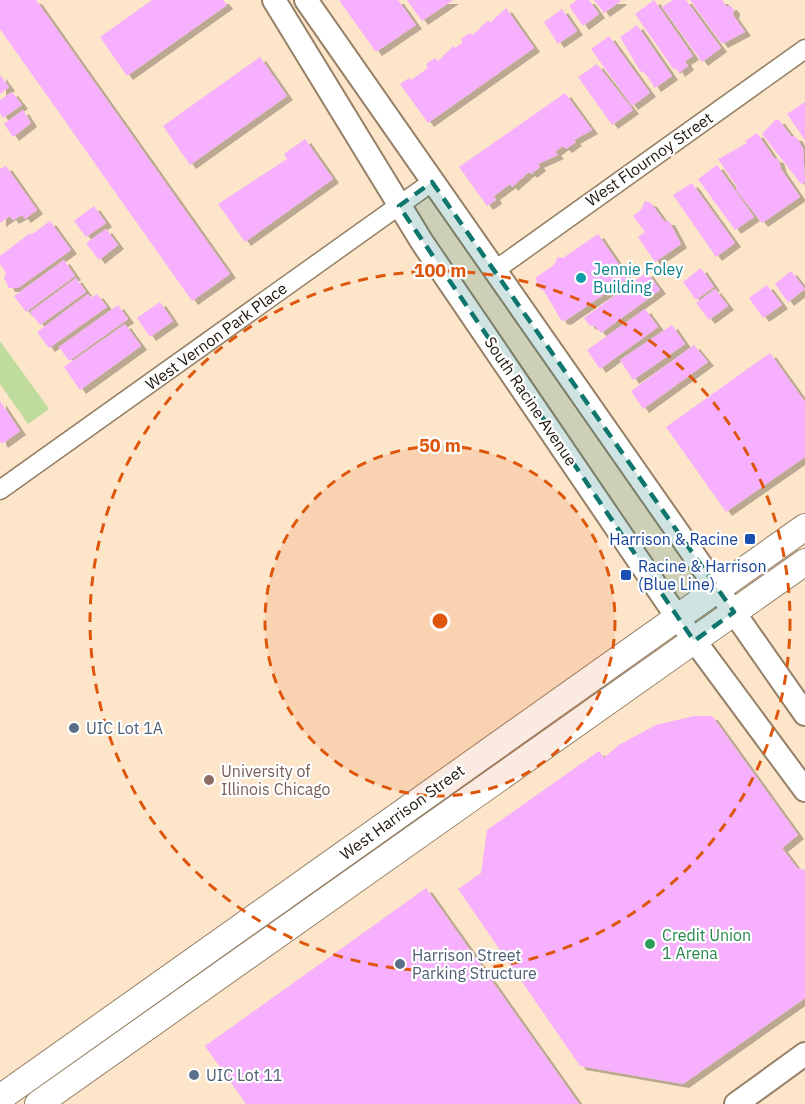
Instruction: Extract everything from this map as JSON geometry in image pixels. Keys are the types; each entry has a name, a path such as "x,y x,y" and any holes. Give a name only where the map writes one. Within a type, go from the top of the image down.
{"main road":[{"name":"West Harrison Street","path":"0,1098 805,527"},
{"name":"West Harrison Street","path":"38,1104 805,562"}],"street":[{"name":"South Racine Avenue","path":"274,0 399,206 677,617 805,790"},
{"path":"306,0 805,714"},
{"name":"West Flournoy Street","path":"494,271 805,49"},
{"name":"West Vernon Park Place","path":"0,490 432,182"},
{"path":"736,1104 805,1054"}],"highlighted area":[{"path":"432,182 734,612 694,641 399,206"}],"green space":[{"path":"0,341 49,409 28,424 0,384"}],"building":[{"path":"0,0 36,0 230,274 192,301 0,29"},
{"path":"152,0 223,0 227,5 127,76 100,37"},
{"path":"339,0 398,0 416,25 376,52"},
{"path":"407,0 453,0 422,21"},
{"path":"577,0 589,0 599,14 583,26 569,6"},
{"path":"594,0 620,0 621,1 604,13"},
{"path":"654,0 693,56 685,61 688,66 679,73 676,68 674,70 635,14"},
{"path":"673,0 686,0 721,48 702,62 662,7"},
{"path":"690,0 722,0 727,7 731,6 734,10 733,15 745,32 722,44"},
{"path":"506,8 534,48 428,123 400,84 409,78 411,80 428,68 426,64 435,58 438,61 453,46 455,48 463,42 461,39 470,33 473,35 488,20 490,23"},
{"path":"562,9 577,31 558,44 544,22"},
{"path":"637,25 672,76 655,88 645,73 640,71 620,37"},
{"path":"609,36 650,93 632,106 591,49"},
{"path":"260,57 287,96 190,165 163,126"},
{"path":"597,64 633,110 612,125 578,77"},
{"path":"0,75 9,87 0,94"},
{"path":"12,92 22,105 3,118 0,113 0,100"},
{"path":"565,93 592,130 574,140 576,142 566,149 563,146 555,152 558,155 538,164 540,167 531,174 529,172 512,187 510,184 494,196 496,200 487,206 459,167"},
{"path":"805,102 805,140 787,114"},
{"path":"23,110 31,123 13,137 4,124"},
{"path":"775,120 779,120 791,136 796,137 803,148 805,182 801,184 762,134"},
{"path":"757,133 774,158 778,159 781,169 800,197 762,223 736,190 737,187 718,159 747,143 745,141"},
{"path":"305,139 333,179 245,242 218,204 287,159 284,154"},
{"path":"717,165 754,217 735,230 698,179"},
{"path":"6,166 37,210 25,219 22,215 13,220 10,216 0,223 0,169"},
{"path":"692,183 735,243 716,257 673,195"},
{"path":"645,201 651,203 664,221 669,221 681,244 655,262 638,237 645,232 633,216 641,210"},
{"path":"94,206 106,223 86,237 74,221"},
{"path":"50,221 71,250 18,288 9,288 4,278 6,273 0,264 0,256"},
{"path":"106,229 118,245 99,260 86,243"},
{"name":"Jennie Foley Building","path":"598,234 628,278 565,321 561,320 544,291 535,285 537,282 535,278 554,265 558,257 563,258"},
{"path":"64,260 75,276 26,312 14,296"},
{"path":"701,268 714,287 696,300 683,282"},
{"path":"791,271 805,289 788,302 775,284"},
{"path":"647,272 660,290 601,333 596,327 589,325 584,318"},
{"path":"76,278 86,292 40,325 30,312"},
{"path":"767,285 782,305 763,318 749,298"},
{"path":"715,289 728,306 709,320 696,303"},
{"path":"88,294 91,298 97,294 107,307 49,348 37,332"},
{"path":"160,302 173,321 150,337 137,318"},
{"path":"118,305 128,319 69,361 59,347"},
{"path":"645,309 658,327 600,369 587,350"},
{"path":"125,324 141,346 80,390 64,367"},
{"path":"672,325 685,344 633,380 620,360"},
{"path":"694,345 708,362 643,409 631,391"},
{"path":"770,353 805,402 805,457 726,512 666,427"},
{"path":"0,401 20,431 2,444 0,441"},
{"name":"Credit Union 1 Arena","path":"694,716 712,716 798,835 782,848 797,868 805,870 805,998 683,1084 580,1066 458,889 481,873 487,830 599,751 604,758 619,745 656,725"},
{"name":"Harrison Street Parking Structure","path":"426,888 579,1104 246,1104 205,1046"}],"place":[{"name":"Jennie Foley Building","path":"581,278"},
{"name":"Harrison & Racine","path":"750,539"},
{"name":"Racine & Harrison (Blue Line)","path":"626,575"},
{"name":"UIC Lot 1A","path":"74,728"},
{"name":"University of Illinois Chicago","path":"209,780"},
{"name":"Credit Union 1 Arena","path":"650,944"},
{"name":"Harrison Street Parking Structure","path":"400,964"},
{"name":"UIC Lot 11","path":"194,1075"}]}
